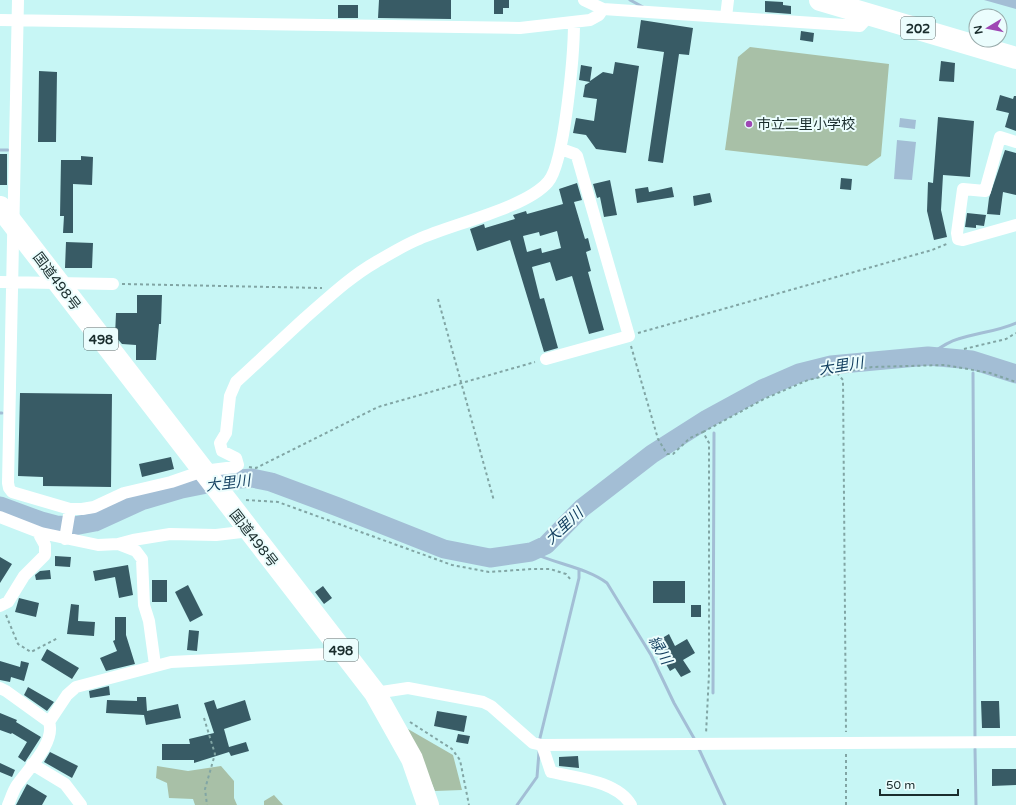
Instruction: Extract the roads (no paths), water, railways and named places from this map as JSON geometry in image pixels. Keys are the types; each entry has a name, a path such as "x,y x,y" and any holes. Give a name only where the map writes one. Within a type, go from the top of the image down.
{"highway":[{"name":"202","path":"820,0 1016,58"},
{"name":"国道498号","path":"0,207 203,471 238,504 250,531 375,693 412,759 428,805"}],"street":[{"path":"18,0 13,224 6,282 9,488 12,492 70,509 94,507 124,493 171,482 203,471 235,467 238,465 236,458 222,451 220,443 226,432 230,396 236,382 338,289 375,262 418,239 519,202 538,192 549,182 556,170 561,149 568,104 574,22"},
{"path":"584,0 603,9 860,26 871,14"},
{"path":"726,17 728,0"},
{"path":"0,20 520,28 590,20 600,15 603,9"},
{"path":"1016,142 1000,137 985,191 963,189 957,233 958,239 962,240 1016,225"},
{"path":"546,359 628,336 576,156 561,149"},
{"path":"6,282 113,284"},
{"path":"65,540 70,509"},
{"path":"0,517 41,533 65,540 98,545 118,544 170,534 216,535 250,531"},
{"path":"1,606 8,602 24,576 45,555 45,545 40,536 41,533"},
{"path":"118,544 136,551 142,559 144,605 149,621 155,665"},
{"path":"49,722 67,695 76,687 155,665 192,659 327,654 342,650"},
{"path":"0,688 49,722 52,729 46,744 16,786 8,805"},
{"path":"375,693 408,688 483,702 492,706 538,744 551,772 613,787 626,797 631,805"},
{"path":"538,744 706,745 1016,742"},
{"path":"32,764 65,784 81,805"}],"water":[{"path":"984,0 1016,0 1016,9"},
{"path":"900,118 916,120 915,129 899,127"},
{"path":"897,140 916,142 912,180 894,179"}],"waterway":[{"path":"630,0 643,7"},
{"path":"0,150 8,150"},
{"path":"928,356 954,340 1016,323"},
{"name":"大里川","path":"0,506 41,521 56,525 74,526 95,522 141,501 182,489 227,480 252,478 271,482 444,549 490,558 531,552 546,545 582,508 652,454 707,419 762,389 799,373 831,365 928,356 972,360 1016,374"},
{"path":"973,373 975,737"},
{"path":"713,693 714,433"},
{"name":"緑川","path":"531,552 550,560 580,569 607,583 651,655 674,703 695,740"},
{"path":"539,742 579,578 579,570"},
{"name":"緑川","path":"698,747 725,805"},
{"path":"975,749 976,805"},
{"path":"517,805 537,777 539,752"}],"place":[{"name":"市立二里小学校","path":"749,124"}]}
